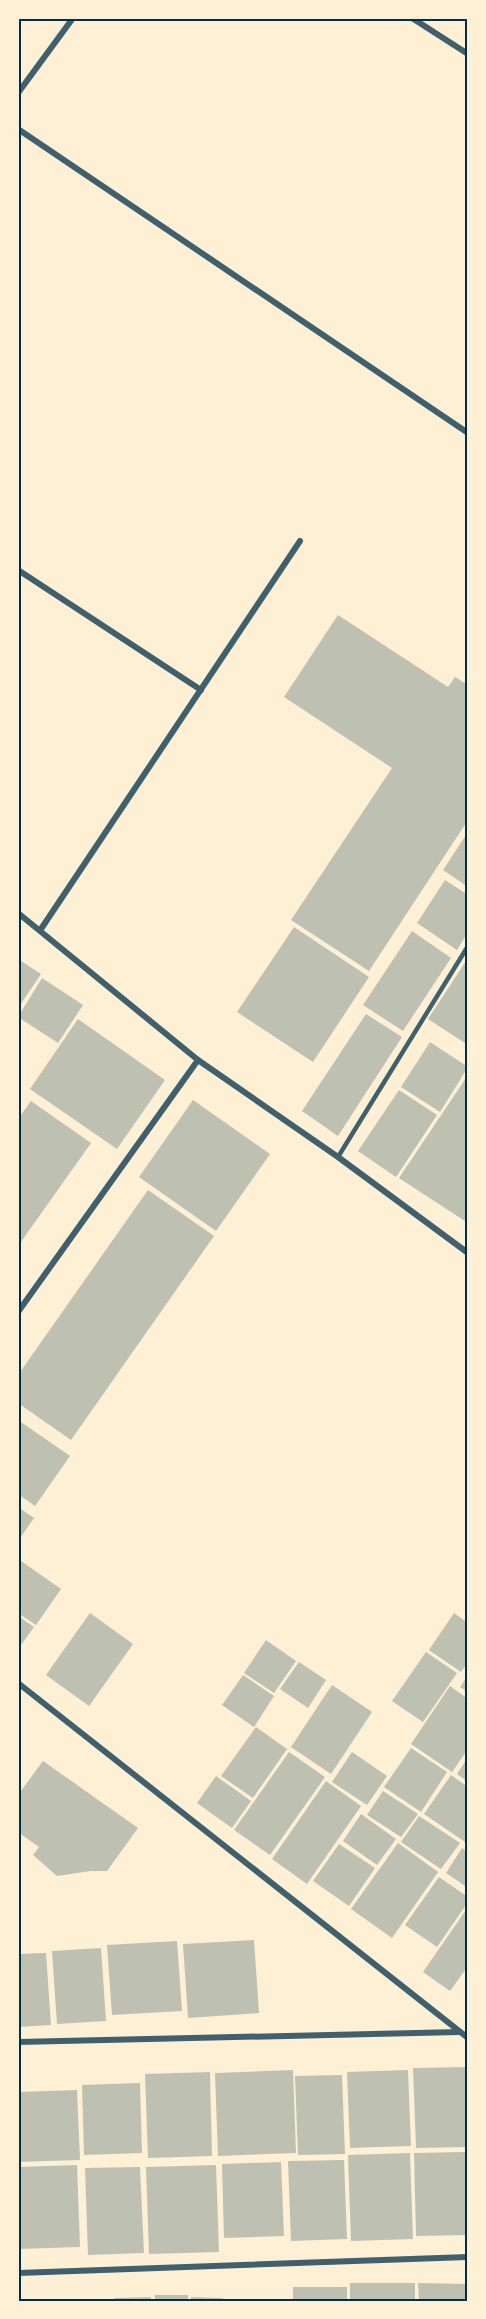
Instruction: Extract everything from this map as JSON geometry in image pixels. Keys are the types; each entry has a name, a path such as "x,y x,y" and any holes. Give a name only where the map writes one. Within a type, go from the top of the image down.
{"street":[{"path":"18,93 72,18"},
{"path":"412,18 468,54"},
{"path":"18,129 468,433"},
{"path":"40,929 300,541"},
{"path":"18,570 201,690"},
{"path":"18,913 198,1060 338,1157 468,1253"},
{"path":"18,1312 198,1060"},
{"path":"18,1683 468,2038"},
{"path":"18,2042 459,2032"},
{"path":"18,2273 468,2257"}],"lane":[{"path":"338,1157 468,946"}],"building":[{"path":"338,615 448,687 455,677 468,685 468,820 369,971 291,920 392,768 284,697"},
{"path":"468,832 468,887 443,870"},
{"path":"445,880 468,895 468,932 457,950 417,923"},
{"path":"294,927 369,977 313,1062 237,1012"},
{"path":"412,931 451,958 403,1031 363,1005"},
{"path":"468,958 468,1045 428,1019"},
{"path":"18,959 41,974 18,1008"},
{"path":"42,978 83,1005 58,1043 18,1017"},
{"path":"366,1014 402,1037 338,1136 302,1111"},
{"path":"78,1019 165,1080 117,1149 30,1089"},
{"path":"430,1042 468,1067 440,1112 401,1087"},
{"path":"468,1075 468,1223 399,1178"},
{"path":"399,1090 437,1115 396,1177 358,1151"},
{"path":"193,1100 270,1154 216,1231 139,1177"},
{"path":"31,1101 91,1143 18,1246 18,1119"},
{"path":"148,1190 214,1236 71,1440 18,1403 18,1375"},
{"path":"18,1420 70,1456 35,1506 18,1494"},
{"path":"18,1507 34,1518 18,1541"},
{"path":"21,1561 61,1589 36,1625 18,1613 18,1565"},
{"path":"90,1613 133,1644 89,1706 46,1675"},
{"path":"454,1613 468,1623 468,1662 461,1672 429,1650"},
{"path":"18,1616 34,1627 18,1649"},
{"path":"266,1640 296,1661 274,1693 244,1673"},
{"path":"426,1652 457,1673 423,1722 392,1701"},
{"path":"299,1662 326,1680 308,1708 280,1689"},
{"path":"243,1675 274,1696 254,1727 222,1705"},
{"path":"468,1675 468,1692 460,1687"},
{"path":"332,1685 372,1712 331,1774 291,1747"},
{"path":"450,1686 468,1699 468,1749 452,1772 411,1744"},
{"path":"256,1727 287,1749 253,1798 221,1776"},
{"path":"411,1748 447,1772 421,1812 384,1787"},
{"path":"289,1752 325,1777 270,1855 234,1830"},
{"path":"352,1752 387,1776 367,1805 332,1782"},
{"path":"468,1757 468,1782 457,1774"},
{"path":"43,1761 138,1828 107,1871 57,1876 33,1855 39,1847 18,1832 18,1795"},
{"path":"451,1775 468,1787 468,1844 424,1814"},
{"path":"216,1776 251,1801 232,1828 197,1803"},
{"path":"326,1781 361,1806 307,1884 272,1859"},
{"path":"383,1791 418,1814 401,1837 367,1815"},
{"path":"361,1814 396,1839 377,1865 343,1841"},
{"path":"419,1816 460,1843 441,1869 401,1842"},
{"path":"398,1843 438,1872 392,1938 351,1909"},
{"path":"339,1844 375,1868 349,1906 313,1881"},
{"path":"462,1848 468,1852 468,1888 446,1873"},
{"path":"439,1877 468,1897 468,1902 437,1947 405,1925"},
{"path":"468,1907 468,1966 450,1991 423,1972"},
{"path":"254,1940 259,2013 188,2018 183,1944"},
{"path":"177,1941 182,2011 112,2015 107,1945"},
{"path":"101,1948 106,2021 57,2024 52,1951"},
{"path":"46,1953 51,2025 18,2027 18,1954"},
{"path":"468,2067 468,2147 416,2148 413,2068"},
{"path":"293,2070 296,2153 218,2156 215,2073"},
{"path":"408,2070 411,2146 350,2148 347,2072"},
{"path":"210,2072 212,2156 148,2158 145,2074"},
{"path":"342,2075 345,2154 298,2155 295,2076"},
{"path":"140,2083 142,2153 84,2155 82,2085"},
{"path":"77,2090 80,2160 18,2162 18,2092"},
{"path":"465,2152 468,2235 416,2236 414,2153"},
{"path":"410,2153 413,2239 351,2241 348,2155"},
{"path":"344,2160 347,2239 291,2241 288,2161"},
{"path":"281,2162 284,2236 224,2238 222,2164"},
{"path":"77,2165 80,2247 18,2249 18,2167"},
{"path":"216,2165 219,2252 149,2254 146,2167"},
{"path":"140,2167 144,2253 88,2255 85,2168"},
{"path":"350,2283 415,2283 415,2301 350,2301"},
{"path":"418,2283 468,2284 468,2301 419,2301"},
{"path":"293,2287 347,2287 347,2301 293,2301"},
{"path":"155,2295 188,2295 188,2301 155,2301"},
{"path":"151,2297 151,2301 114,2301 114,2298"},
{"path":"191,2297 223,2298 223,2301 191,2301"}]}
